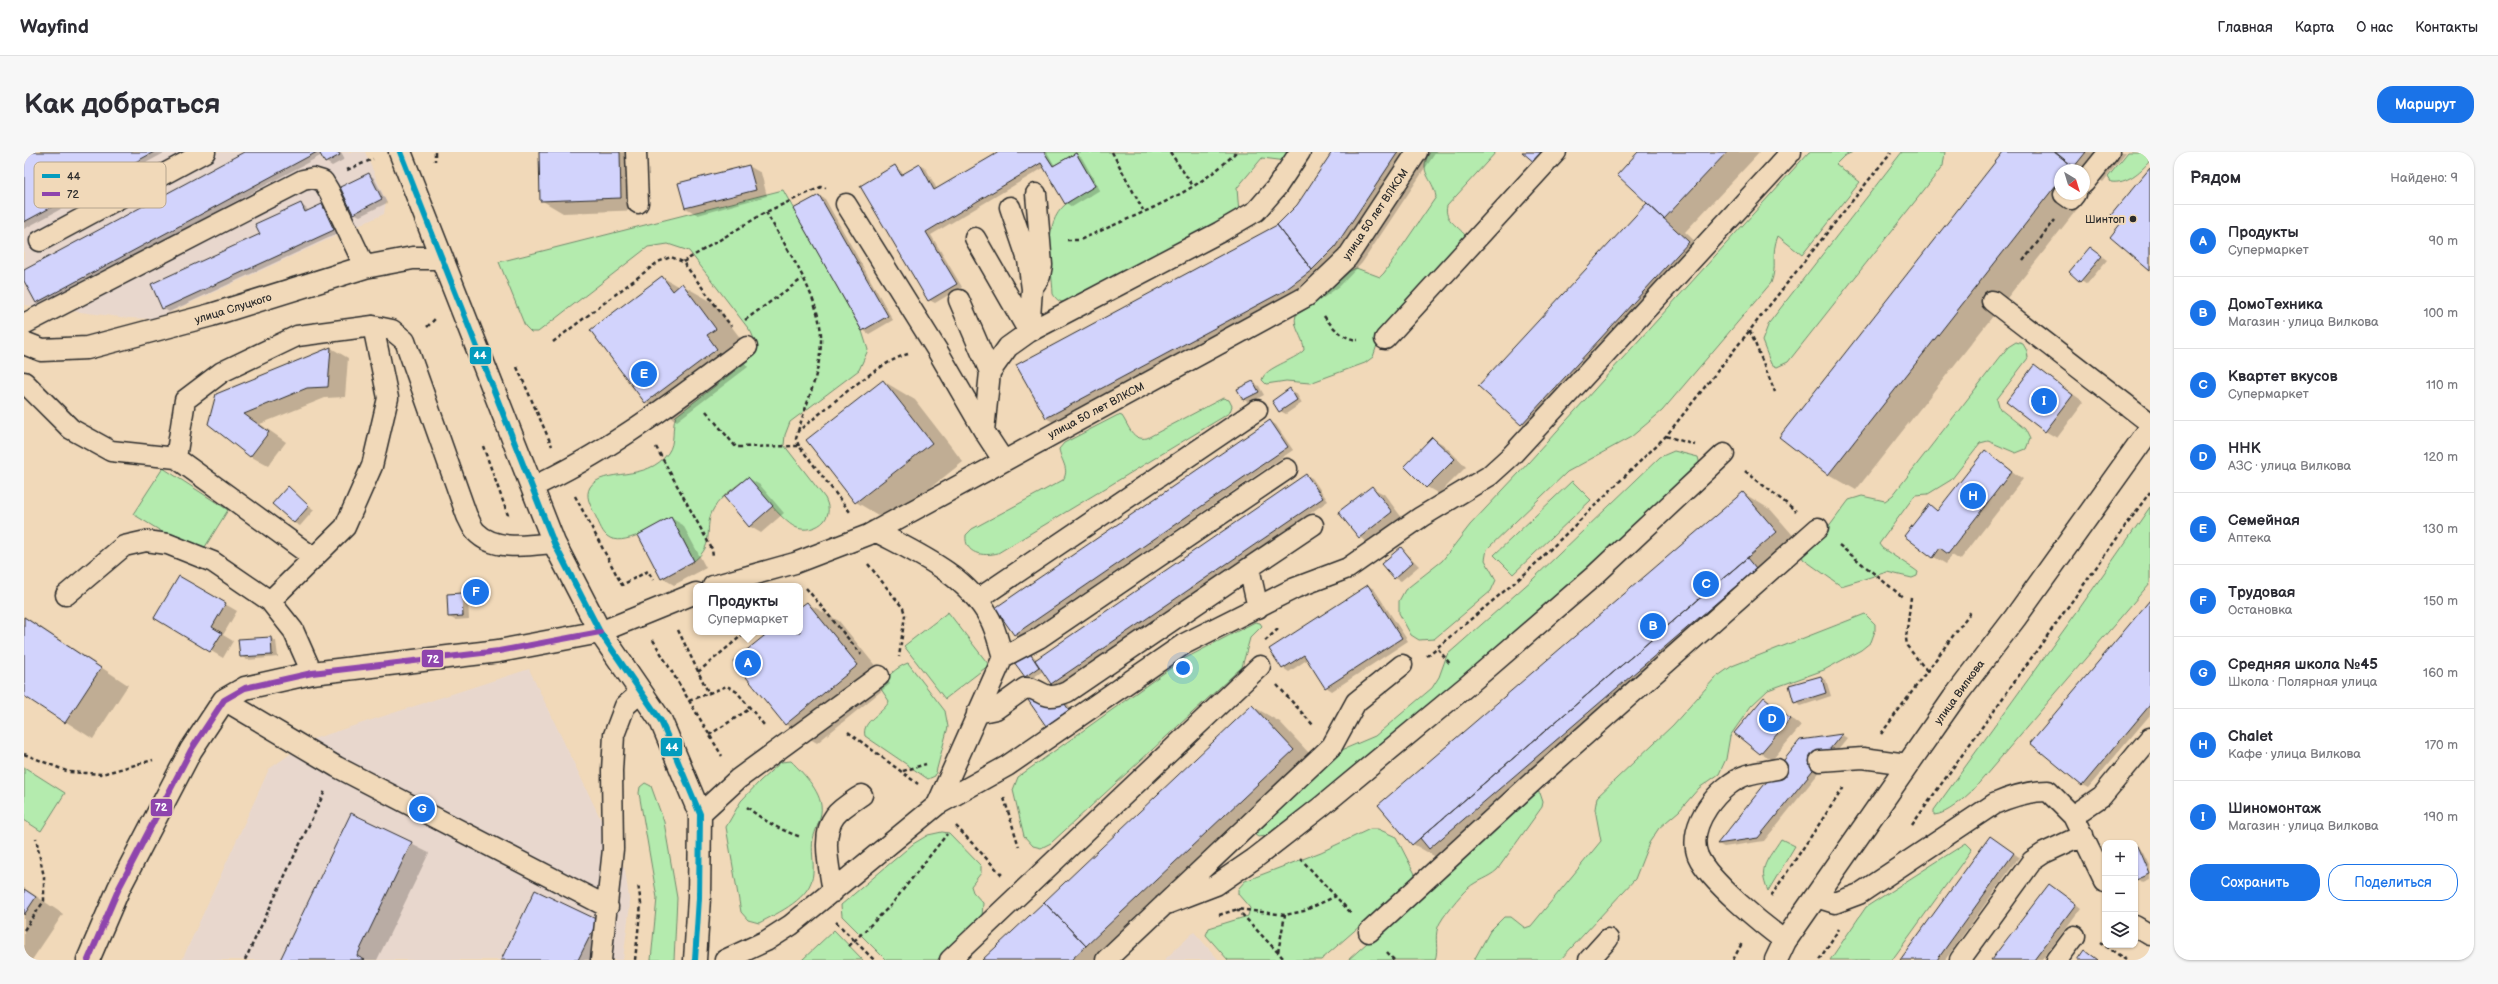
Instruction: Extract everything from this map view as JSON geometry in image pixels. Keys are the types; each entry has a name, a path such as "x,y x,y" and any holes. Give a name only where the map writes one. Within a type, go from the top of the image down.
{"main road":[{"path":"400,152 554,543 600,632 640,693 661,721 700,814 699,898 696,960"},
{"name":"улица Слуцкого","path":"24,342 42,350 87,348 211,315 365,267 413,258 441,258"},
{"name":"улица Вилкова","path":"1780,951 1907,764 2150,429"},
{"path":"88,960 119,888 190,750 224,700 245,688 312,673 499,651 600,632"}],"lane":[{"path":"166,173 205,152"},
{"path":"636,152 638,203"},
{"path":"990,372 1008,347 1029,332 1220,232 1256,211 1276,188 1300,152"},
{"name":"улица 50 лет ВЛКСМ","path":"724,583 795,563 871,533 1307,296 1347,258 1417,152"},
{"path":"1385,339 1556,152"},
{"path":"725,960 766,941 791,925 833,892 936,805 1007,766 1184,644 1295,588 1348,568 1421,517 1490,476 1511,456 1791,152"},
{"path":"2090,176 2109,152"},
{"path":"24,324 303,180 313,178 323,181 329,191 365,267"},
{"path":"1032,288 1040,276 1042,265 1036,194"},
{"path":"846,204 938,350 984,431 1003,460"},
{"path":"40,241 101,208"},
{"path":"1010,208 1028,260 1032,288 1029,332"},
{"path":"975,238 1029,332"},
{"path":"959,300 990,372 984,431"},
{"path":"1992,300 2150,423"},
{"path":"270,601 345,527 372,466 388,398 373,326"},
{"path":"176,458 185,400 222,372 297,336 373,326 392,330 405,341 467,516 476,532 490,541 516,546 554,543"},
{"path":"532,487 564,472 644,424 747,347"},
{"path":"24,382 71,428 111,451 176,458 314,558"},
{"path":"978,599 1257,410"},
{"path":"1164,905 1216,885 1281,838 1468,685 1594,576 1724,454"},
{"path":"936,805 1003,657 1039,638 1287,469"},
{"path":"977,713 996,708 1025,688 1030,688 1045,696 1055,697 1066,692 1313,525"},
{"path":"1368,932 1540,775 1818,528"},
{"path":"871,533 933,562 962,581 978,599 991,620 1003,657"},
{"path":"66,595 124,546 146,541 168,544 213,562 270,601 293,630 312,673"},
{"path":"1249,568 1258,608"},
{"path":"600,632 693,594"},
{"path":"1106,960 1332,746 1356,702 1402,664"},
{"path":"950,960 1260,666"},
{"path":"700,814 738,779 879,676"},
{"path":"601,960 608,907 613,849 612,771 614,734 625,706 640,693"},
{"path":"224,700 337,767 608,907"},
{"path":"2073,816 2102,796 2150,738"},
{"path":"1820,760 1864,758 1907,764"},
{"path":"1777,769 1746,776 1722,790 1699,822 1696,845 1698,856 1706,868 1756,919 1780,951"},
{"path":"1816,897 1836,903 1864,891 1994,804 2012,796 2035,791 2048,791 2073,816 2102,876"},
{"path":"833,892 827,844 831,824 835,815 862,795"},
{"path":"1960,960 2032,861 2044,853 2083,835"},
{"path":"2138,928 2150,935"},
{"path":"2056,960 2075,936"},
{"path":"1589,960 1608,938"}],"path":[{"path":"1112,152 1143,210"},
{"path":"1170,152 1193,186"},
{"path":"1039,231 1062,240 1080,240 1193,186 1236,152"},
{"path":"1402,664 1428,656 1438,649 1527,572 1666,436 1890,152"},
{"path":"682,262 766,212 821,187 838,194 846,204"},
{"path":"766,212 802,279 819,316 821,342 818,366 796,439 799,446 871,533"},
{"path":"2023,261 2053,222"},
{"path":"553,342 658,262 671,257 682,262 747,347"},
{"path":"733,328 802,279"},
{"path":"1307,296 1332,327 1351,340 1369,341 1385,339"},
{"path":"1750,331 1775,392"},
{"path":"798,431 894,358 913,352 938,350"},
{"path":"689,390 736,447 799,446"},
{"path":"644,424 712,550 714,557 709,562"},
{"path":"564,472 622,585 648,570"},
{"path":"1769,490 1786,503"},
{"path":"1910,827 2150,492"},
{"path":"1818,528 1904,598"},
{"path":"882,582 903,608 905,615 899,657 897,660"},
{"path":"808,588 879,676"},
{"path":"1911,597 1906,638 1908,646 1927,671"},
{"path":"666,605 709,694"},
{"path":"640,617 709,735 738,779 746,806 765,821 783,831 827,844"},
{"path":"698,672 742,635"},
{"path":"1438,649 1450,663"},
{"path":"1274,682 1315,726"},
{"path":"689,701 727,686 738,692 782,746"},
{"path":"709,735 751,708"},
{"path":"845,731 918,784"},
{"path":"24,754 69,772 102,774 190,750"},
{"path":"245,960 337,767"},
{"path":"1002,793 1019,847"},
{"path":"850,946 891,905 960,820"},
{"path":"24,930 44,901 44,877 36,838"},
{"path":"1281,838 1336,896 1304,911 1285,915 1238,909 1284,960"},
{"path":"970,842 990,861"},
{"path":"1819,960 1864,891"},
{"path":"1277,952 1285,915"},
{"path":"855,941 874,960"}],"shaded area":[{"path":"24,152 365,152 386,201 384,214 155,319 128,318 24,305"},
{"path":"529,669 625,870 630,905 623,960 182,960 269,769 310,740"},
{"path":"1194,932 1219,960 1164,960"}],"green space":[{"path":"1044,152 1293,152 1287,161 1262,158 1237,188 1239,214 1069,302 1061,302 1053,294 1050,246 1053,223 1058,212 1066,204 1095,186 1076,153 1053,166"},
{"path":"1430,152 1496,152 1447,206 1447,216 1467,238 1379,339 1373,357 1365,363 1310,383 1286,381 1266,384 1262,380 1268,371 1294,358 1304,350 1295,320 1296,315 1313,305 1350,271 1356,268 1380,277 1384,273 1436,197 1432,184 1425,170 1426,159"},
{"path":"1809,152 1853,152 1844,156 1836,164 1860,182 1802,255 1778,236 1771,283 1662,411 1631,437 1567,472 1487,549 1485,560 1496,580 1491,591 1434,639 1419,640 1411,635 1399,613 1399,601 1405,590 1442,561 1470,525 1519,473"},
{"path":"1902,152 1945,152 1943,166 1788,362 1777,367 1771,364 1762,341 1769,323"},
{"path":"2128,152 2150,152 2150,161 2128,179 2111,182 2108,177"},
{"path":"783,190 862,331 868,350 859,370 790,422 785,435 784,445 825,498 828,510 826,518 818,526 807,529 795,527 777,512 748,477 725,495 714,508 709,522 705,548 694,561 671,517 649,530 630,538 621,540 613,539 607,536 603,531 591,506 588,497 590,487 596,481 605,477 638,472 659,462 668,453 672,444 676,416 753,356 755,343 753,336 689,251 668,244 648,247 538,332 531,332 525,326 499,262"},
{"path":"2016,342 2023,344 2027,351 2028,358 1997,399 2000,409 2025,429 2030,439 2026,449 2016,453 1988,441 1980,443 1951,480 1928,494 1915,495 1879,544 1882,548 1918,572 1917,576 1912,578 1887,572 1841,586 1803,559 1802,553 1828,528 1849,500 1862,496 1885,501 1893,495 2008,347"},
{"path":"1223,398 1229,400 1232,406 1230,412 1223,417 998,553 986,555 976,553 968,546 966,535 972,529 1063,480 1066,472 1059,449 1064,443 1118,415 1122,416 1134,435 1147,438"},
{"path":"1674,451 1698,457 1700,465 1588,570 1463,679 1277,829 1266,836 1258,837 1254,834 1255,829 1335,753 1375,736 1432,688 1439,677 1447,655 1533,579 1660,457"},
{"path":"163,468 228,510 200,555 133,514"},
{"path":"1572,481 1591,500 1513,574 1494,555"},
{"path":"2150,507 2150,583 1973,790 1950,809 1934,815 1934,810 2079,609"},
{"path":"948,612 989,665 945,699 904,646"},
{"path":"1865,614 1875,624 1875,631 1871,642 1861,650 1824,670 1768,690 1751,706 1730,736 1726,759 1719,774 1699,788 1679,811 1659,828 1649,843 1635,879 1560,960 1474,960 1490,931 1504,917 1511,917 1525,928 1531,926 1601,841 1595,809 1597,797 1673,725 1715,678 1732,666"},
{"path":"1255,622 1260,623 1262,626 1250,638 1242,667 1051,843 1041,848 1033,846 1024,836 1013,790 1018,777 1182,660"},
{"path":"908,663 945,711 948,727 935,776 928,779 865,736 866,726 883,710 889,701 881,689 882,685 896,670"},
{"path":"791,761 812,785 821,806 821,813 812,843 813,873 807,890 793,904 759,923 748,920 741,912 726,827 741,801 760,781 781,762"},
{"path":"24,767 65,793 41,831 24,820"},
{"path":"645,783 651,786 664,822 677,898 674,960 651,960 657,898 639,793 640,787"},
{"path":"1535,792 1540,793 1543,802 1542,807 1497,870 1468,888 1452,906 1440,923 1437,931 1437,952 1435,960 1348,960"},
{"path":"1370,829 1378,829 1396,837 1415,874 1410,882 1321,960 1228,960 1206,935 1209,928 1248,916 1250,908 1238,894 1238,889 1245,881 1321,852"},
{"path":"942,832 949,833 981,866 981,873 971,886 973,892 983,903 982,917 937,960 886,960 842,916 841,905 913,844 928,835"},
{"path":"1781,839 1795,846 1768,891 1765,883 1764,870 1768,858"},
{"path":"1966,843 1972,849 1892,960 1830,960 1866,907"},
{"path":"834,930 863,960 802,960"}],"building":[{"path":"24,152 154,152 135,162 34,162 34,208 50,208 24,222"},
{"path":"244,152 317,152 36,303 24,281 24,270 140,208 166,208 166,194"},
{"path":"319,152 338,152 340,155 325,163"},
{"path":"539,152 620,152 621,198 540,201"},
{"path":"999,152 1044,152 1053,166 1076,153 1095,186 1065,204 1041,163 926,232 957,284 928,301 860,186 895,165 901,175 920,164 934,190"},
{"path":"1332,152 1398,152 1335,247 1312,270 1277,225 1297,205"},
{"path":"1522,152 1546,152 1536,164"},
{"path":"1638,152 1727,152 1664,219 1617,175"},
{"path":"2003,152 2054,152 2070,164 2054,164 2054,188 1828,475 1779,437"},
{"path":"2055,152 2086,152 2076,164 2070,164"},
{"path":"749,165 756,190 685,208 678,183"},
{"name":"Шинтоп","path":"2150,168 2150,271 2110,237 2121,223 2111,215"},
{"path":"369,173 382,199 353,214 340,187"},
{"path":"819,195 888,316 862,331 793,209"},
{"path":"301,203 305,212 322,204 334,230 162,309 151,284 260,234 255,224"},
{"path":"1647,203 1689,242 1521,425 1478,386"},
{"path":"1277,225 1312,270 1284,291 1046,418 1016,365"},
{"path":"2090,247 2102,256 2080,282 2069,272"},
{"path":"662,276 673,291 682,283 716,329 707,335 717,349 645,403 590,330"},
{"path":"331,347 328,387 307,388 244,414 269,432 250,457 208,424 216,394"},
{"path":"2034,365 2073,395 2045,432 2006,402"},
{"path":"883,380 932,443 855,503 806,440"},
{"path":"1253,381 1259,392 1243,400 1237,389"},
{"path":"1290,388 1297,400 1279,412 1272,401"},
{"path":"1270,420 1288,447 1014,635 995,608"},
{"path":"1432,437 1455,459 1426,488 1404,466"},
{"path":"1985,450 2012,471 1948,554 1940,548 1933,558 1904,536 1929,504 1937,511"},
{"path":"1306,474 1323,498 1051,684 1035,660"},
{"path":"748,477 773,506 749,527 724,497"},
{"path":"288,486 309,506 294,523 272,504"},
{"path":"1372,486 1392,512 1359,538 1338,512"},
{"path":"1743,492 1777,532 1412,845 1378,805"},
{"path":"671,517 694,561 661,579 638,535"},
{"path":"1401,547 1413,562 1394,579 1381,564"},
{"path":"1747,558 1756,569 1429,849 1420,838"},
{"path":"179,576 226,603 212,627 222,633 210,652 154,618"},
{"path":"1368,585 1402,638 1325,688 1304,655 1282,669 1269,649"},
{"path":"462,593 463,616 448,617 447,594"},
{"path":"2150,600 2150,705 2082,786 2030,743"},
{"path":"807,602 858,665 785,725 733,661 765,635 803,635 803,605"},
{"path":"24,617 101,668 65,723 24,696"},
{"path":"271,637 272,655 240,657 238,639"},
{"path":"1029,652 1039,667 1025,677 1014,662"},
{"path":"1821,676 1826,693 1794,703 1789,685"},
{"path":"1051,684 1069,710 1046,726 1028,700"},
{"path":"1764,697 1790,719 1760,754 1734,733"},
{"path":"1252,705 1294,750 1086,946 1044,902"},
{"path":"1842,734 1758,838 1717,844 1800,740"},
{"path":"351,813 412,842 357,956 365,960 280,960"},
{"path":"1990,836 2014,853 1937,960 1900,960"},
{"path":"2138,846 2150,874 2138,879"},
{"path":"2049,884 2076,904 2034,960 1991,960"},
{"path":"24,889 36,897 24,915"},
{"path":"535,890 598,920 578,960 501,960"},
{"path":"1044,902 1086,946 1071,960 982,960"},
{"path":"2085,950 2098,960 2078,960"}],"transit line":[{"name":"44","path":"400,152 554,543 600,632 661,721 700,814 699,898 695,960"},
{"name":"72","path":"88,960 119,888 191,750 224,700 245,688 312,673 499,651 600,632"}],"place":[{"name":"Шинтоп","path":"2133,219"},
{"name":"Семейная","path":"644,374"},
{"name":"Шиномонтаж","path":"2044,401"},
{"name":"Chalet","path":"1973,496"},
{"name":"Квартет вкусов","path":"1706,584"},
{"name":"Трудовая","path":"476,592"},
{"name":"ДомоТехника","path":"1653,626"},
{"name":"Продукты","path":"748,663"},
{"name":"ННК","path":"1772,719"},
{"name":"Средняя школа №45","path":"422,809"}]}
